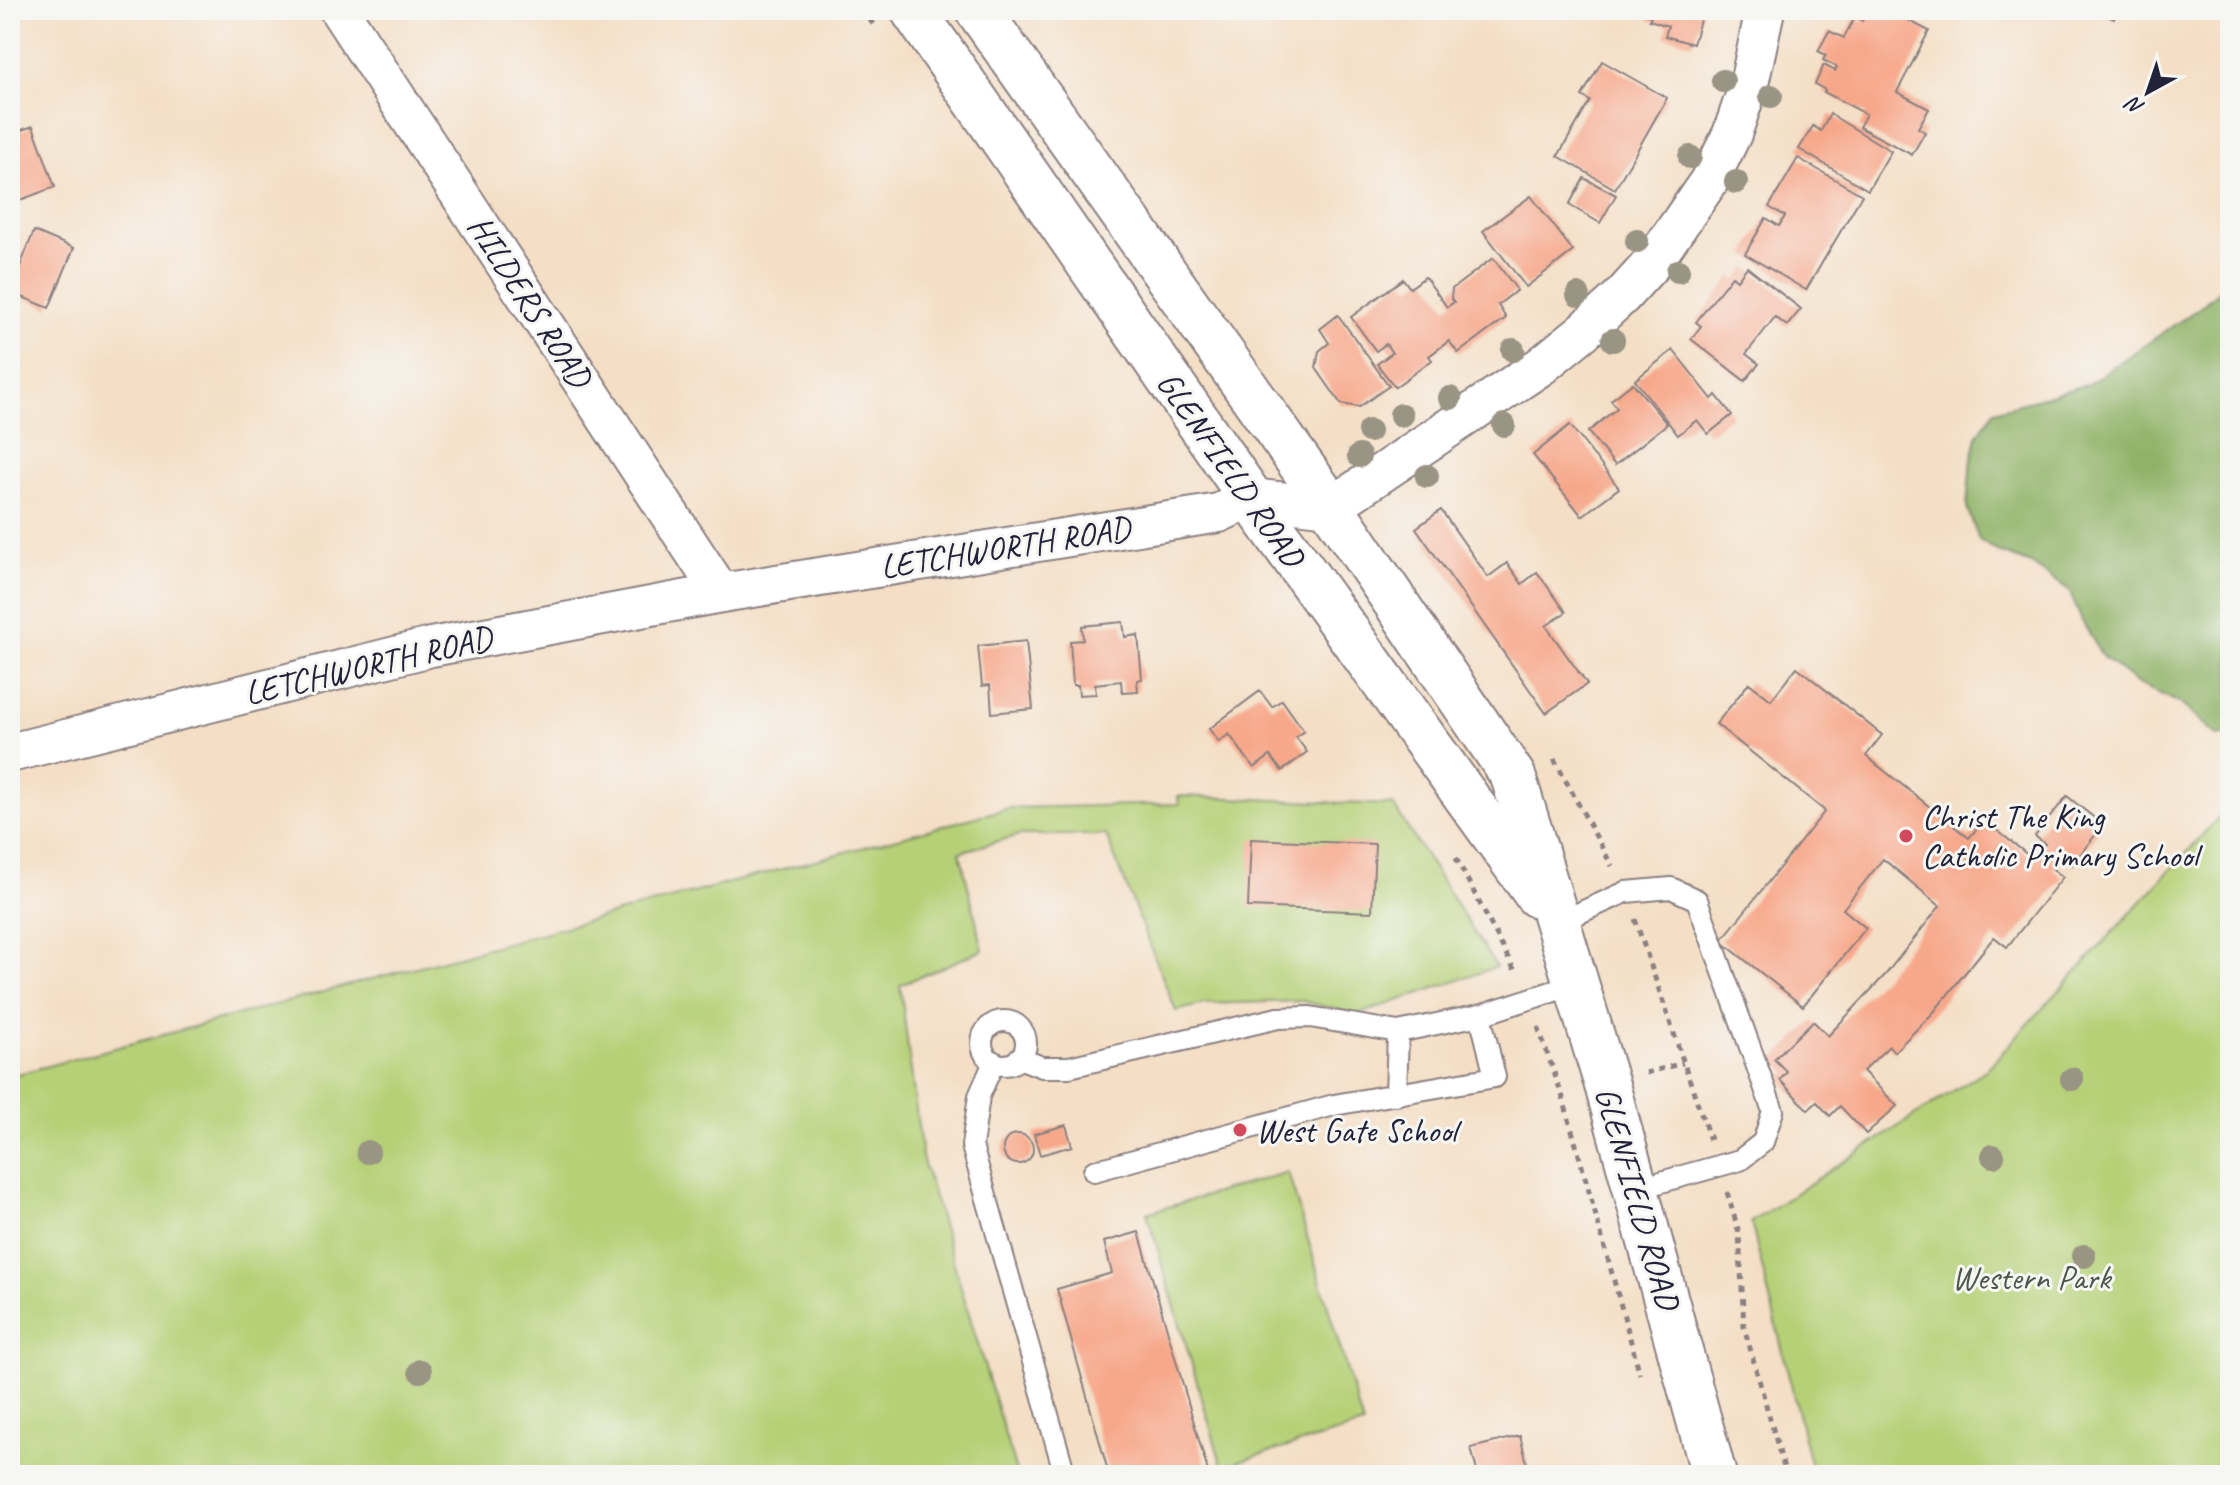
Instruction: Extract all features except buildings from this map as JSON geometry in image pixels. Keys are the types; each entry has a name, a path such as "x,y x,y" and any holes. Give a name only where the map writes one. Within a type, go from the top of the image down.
{"street":[{"name":"HILDERS ROAD","path":"339,10 721,593"},
{"name":"GLENFIELD ROAD","path":"978,10 1331,507 1513,776 1636,1189 1714,1475"},
{"path":"1331,507 1541,366 1612,305 1653,262 1709,181 1732,134 1749,84 1765,10"},
{"name":"GLENFIELD ROAD","path":"897,23 1251,498 1557,923"},
{"name":"LETCHWORTH ROAD","path":"10,753 431,647 721,593 1219,513 1251,498 1331,507"}],"lane":[{"path":"1557,923 1626,892 1671,888 1697,900 1773,1111 1763,1142 1740,1160 1636,1189"},
{"path":"1019,1058 1042,1067 1069,1067 1278,1018 1310,1017 1398,1032 1480,1015 1576,984"},
{"path":"1094,1171 1334,1105 1495,1077 1480,1015"},
{"path":"1002,1021 1016,1025 1024,1035 1025,1049 1019,1058 1009,1064 994,1062 984,1051 982,1038 989,1026 1002,1021"},
{"path":"1396,1095 1398,1032"},
{"path":"994,1062 979,1096 972,1146 1065,1475"}],"path":[{"path":"863,10 897,23"},
{"path":"1553,757 1626,892 1718,1165 1739,1233 1744,1327 1786,1475"},
{"path":"1453,852 1528,998 1563,1098 1643,1384"}],"green space":[{"path":"2230,281 2230,734 2217,736 2180,703 2138,684 2103,657 2082,621 2069,590 2031,564 2001,553 1979,540 1967,508 1977,436 1994,411 2088,384 2199,308"},
{"path":"1178,796 1393,805 1496,967 1357,1015 1303,1001 1204,1004 1176,1011 1106,835 1020,835 960,852 983,950 900,985 922,1157 1017,1475 10,1475 10,1076 1009,808 1179,804"},
{"name":"Western Park","path":"2230,805 2230,1475 1813,1475 1751,1222 1987,1069"},
{"path":"1288,1172 1363,1425 1222,1466 1147,1213"}],"place":[{"name":"Christ The King Catholic Primary School","path":"1906,836"},
{"name":"West Gate School","path":"1240,1130"}]}
